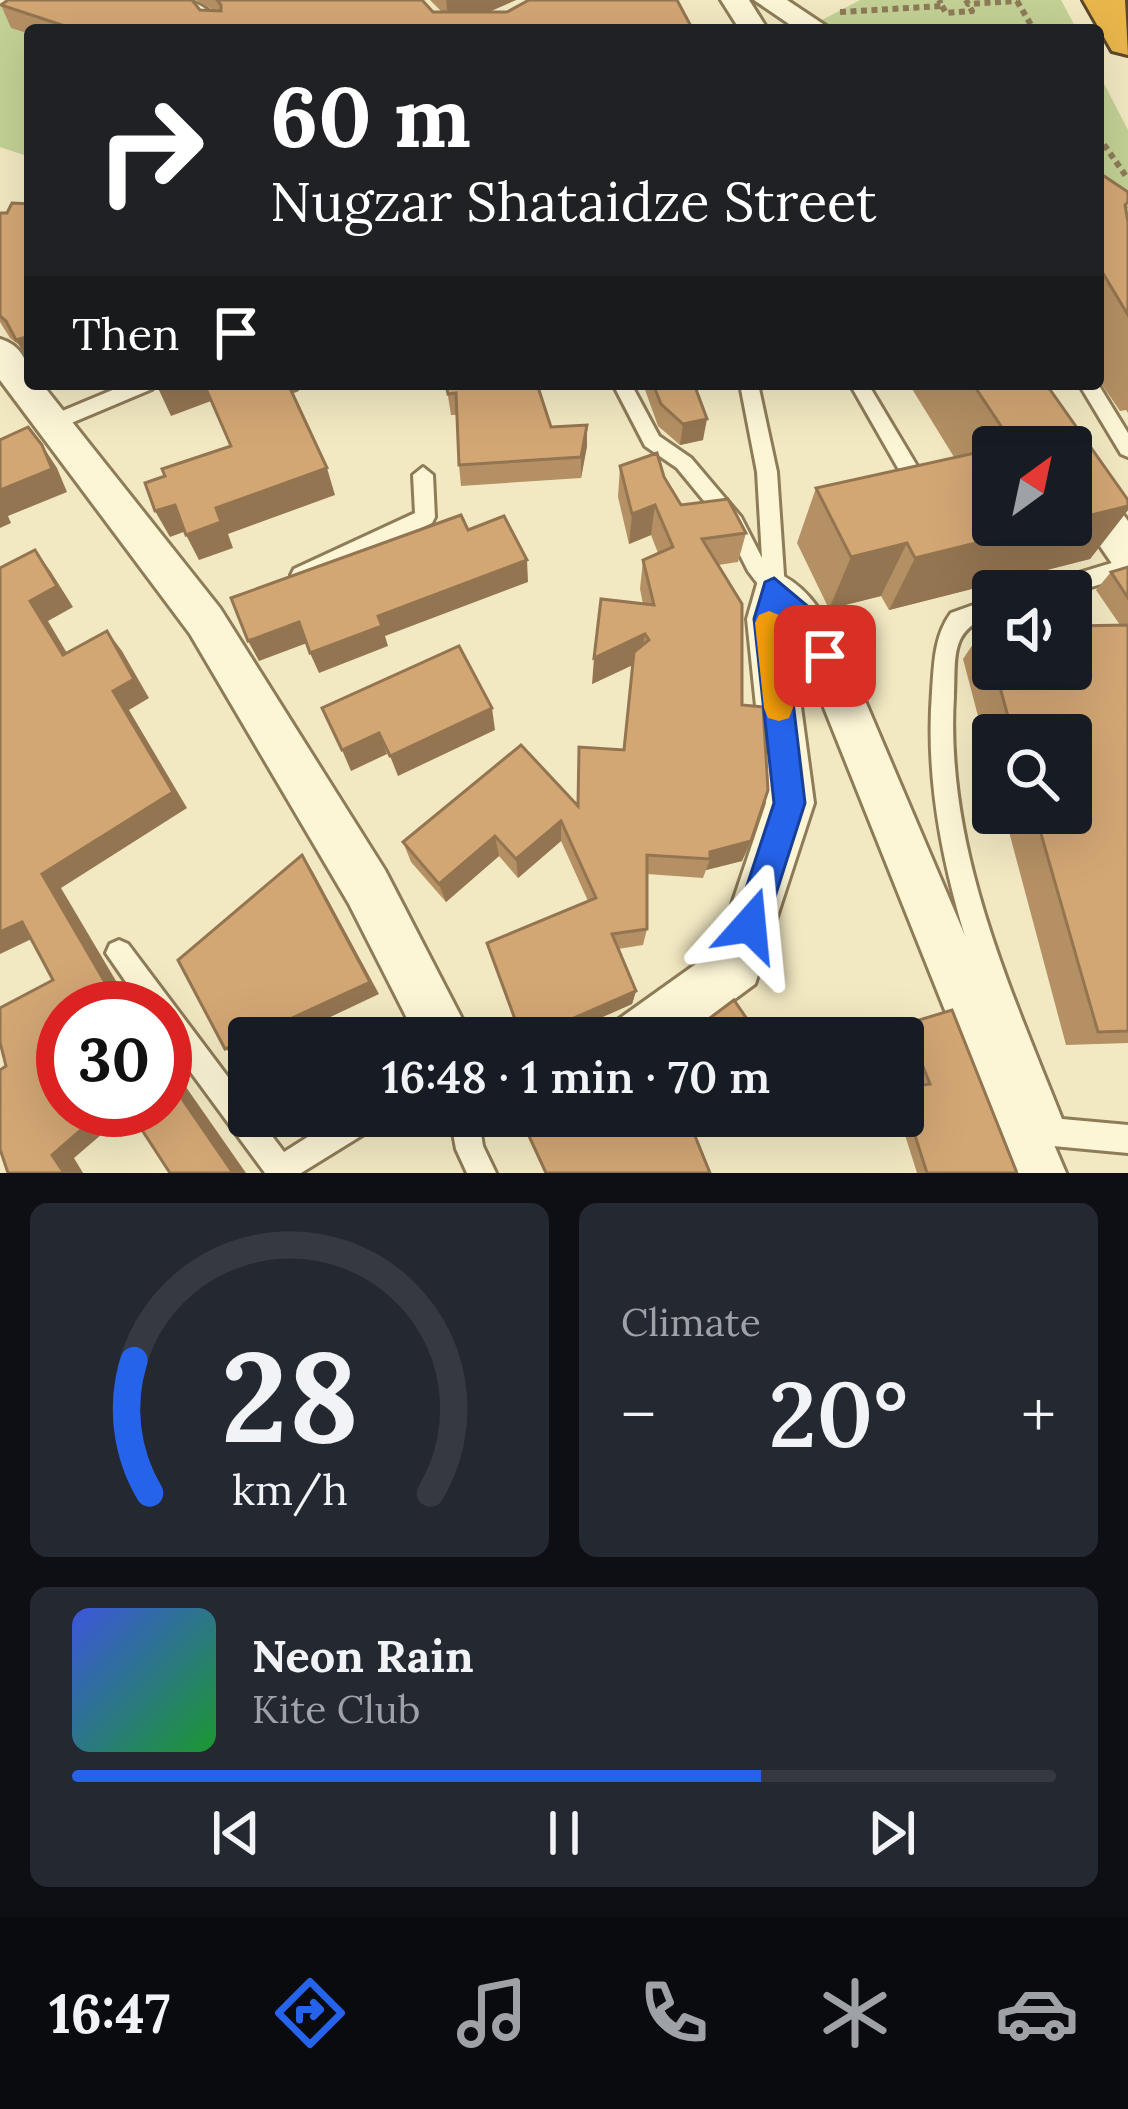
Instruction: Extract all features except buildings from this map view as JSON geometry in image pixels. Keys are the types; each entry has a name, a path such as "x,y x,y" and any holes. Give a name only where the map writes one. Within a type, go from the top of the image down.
{"highway":[{"path":"1104,0 1128,42"}],"street":[{"path":"779,7 808,24"},
{"path":"0,352 33,434 215,616 434,1017"},
{"path":"1092,502 1128,553"},
{"path":"667,1017 737,966 790,803 768,619 774,590"},
{"path":"774,590 802,618 825,656 1038,1173"}],"lane":[{"path":"180,0 203,11 213,24"},
{"path":"33,434 132,390"},
{"path":"625,390 652,441 684,463 722,508 774,590"},
{"path":"750,390 767,472 774,590"},
{"path":"862,390 922,492"},
{"path":"1092,390 1128,449"},
{"path":"285,583 425,517 423,475"},
{"path":"1092,578 1128,567"},
{"path":"972,614 962,617 950,632 943,683 945,792 966,899 1053,1132 1128,1139"},
{"path":"119,953 140,981"},
{"path":"192,1051 228,1100"},
{"path":"256,1137 280,1170 333,1137"},
{"path":"468,1137 482,1173"}],"path":[{"path":"779,7 940,3 946,13 972,11 967,2 1017,1"},
{"path":"1104,145 1128,179"}],"green space":[{"path":"860,0 1061,0 1074,24 825,24 820,21"},
{"path":"0,6 24,25 24,155 0,147"},
{"path":"1104,84 1128,130 1128,219 1104,210"}],"slow traffic":[{"path":"769,623 779,708"}],"route":[{"path":"750,925 790,803 768,619 774,590 802,618 825,656"}]}
